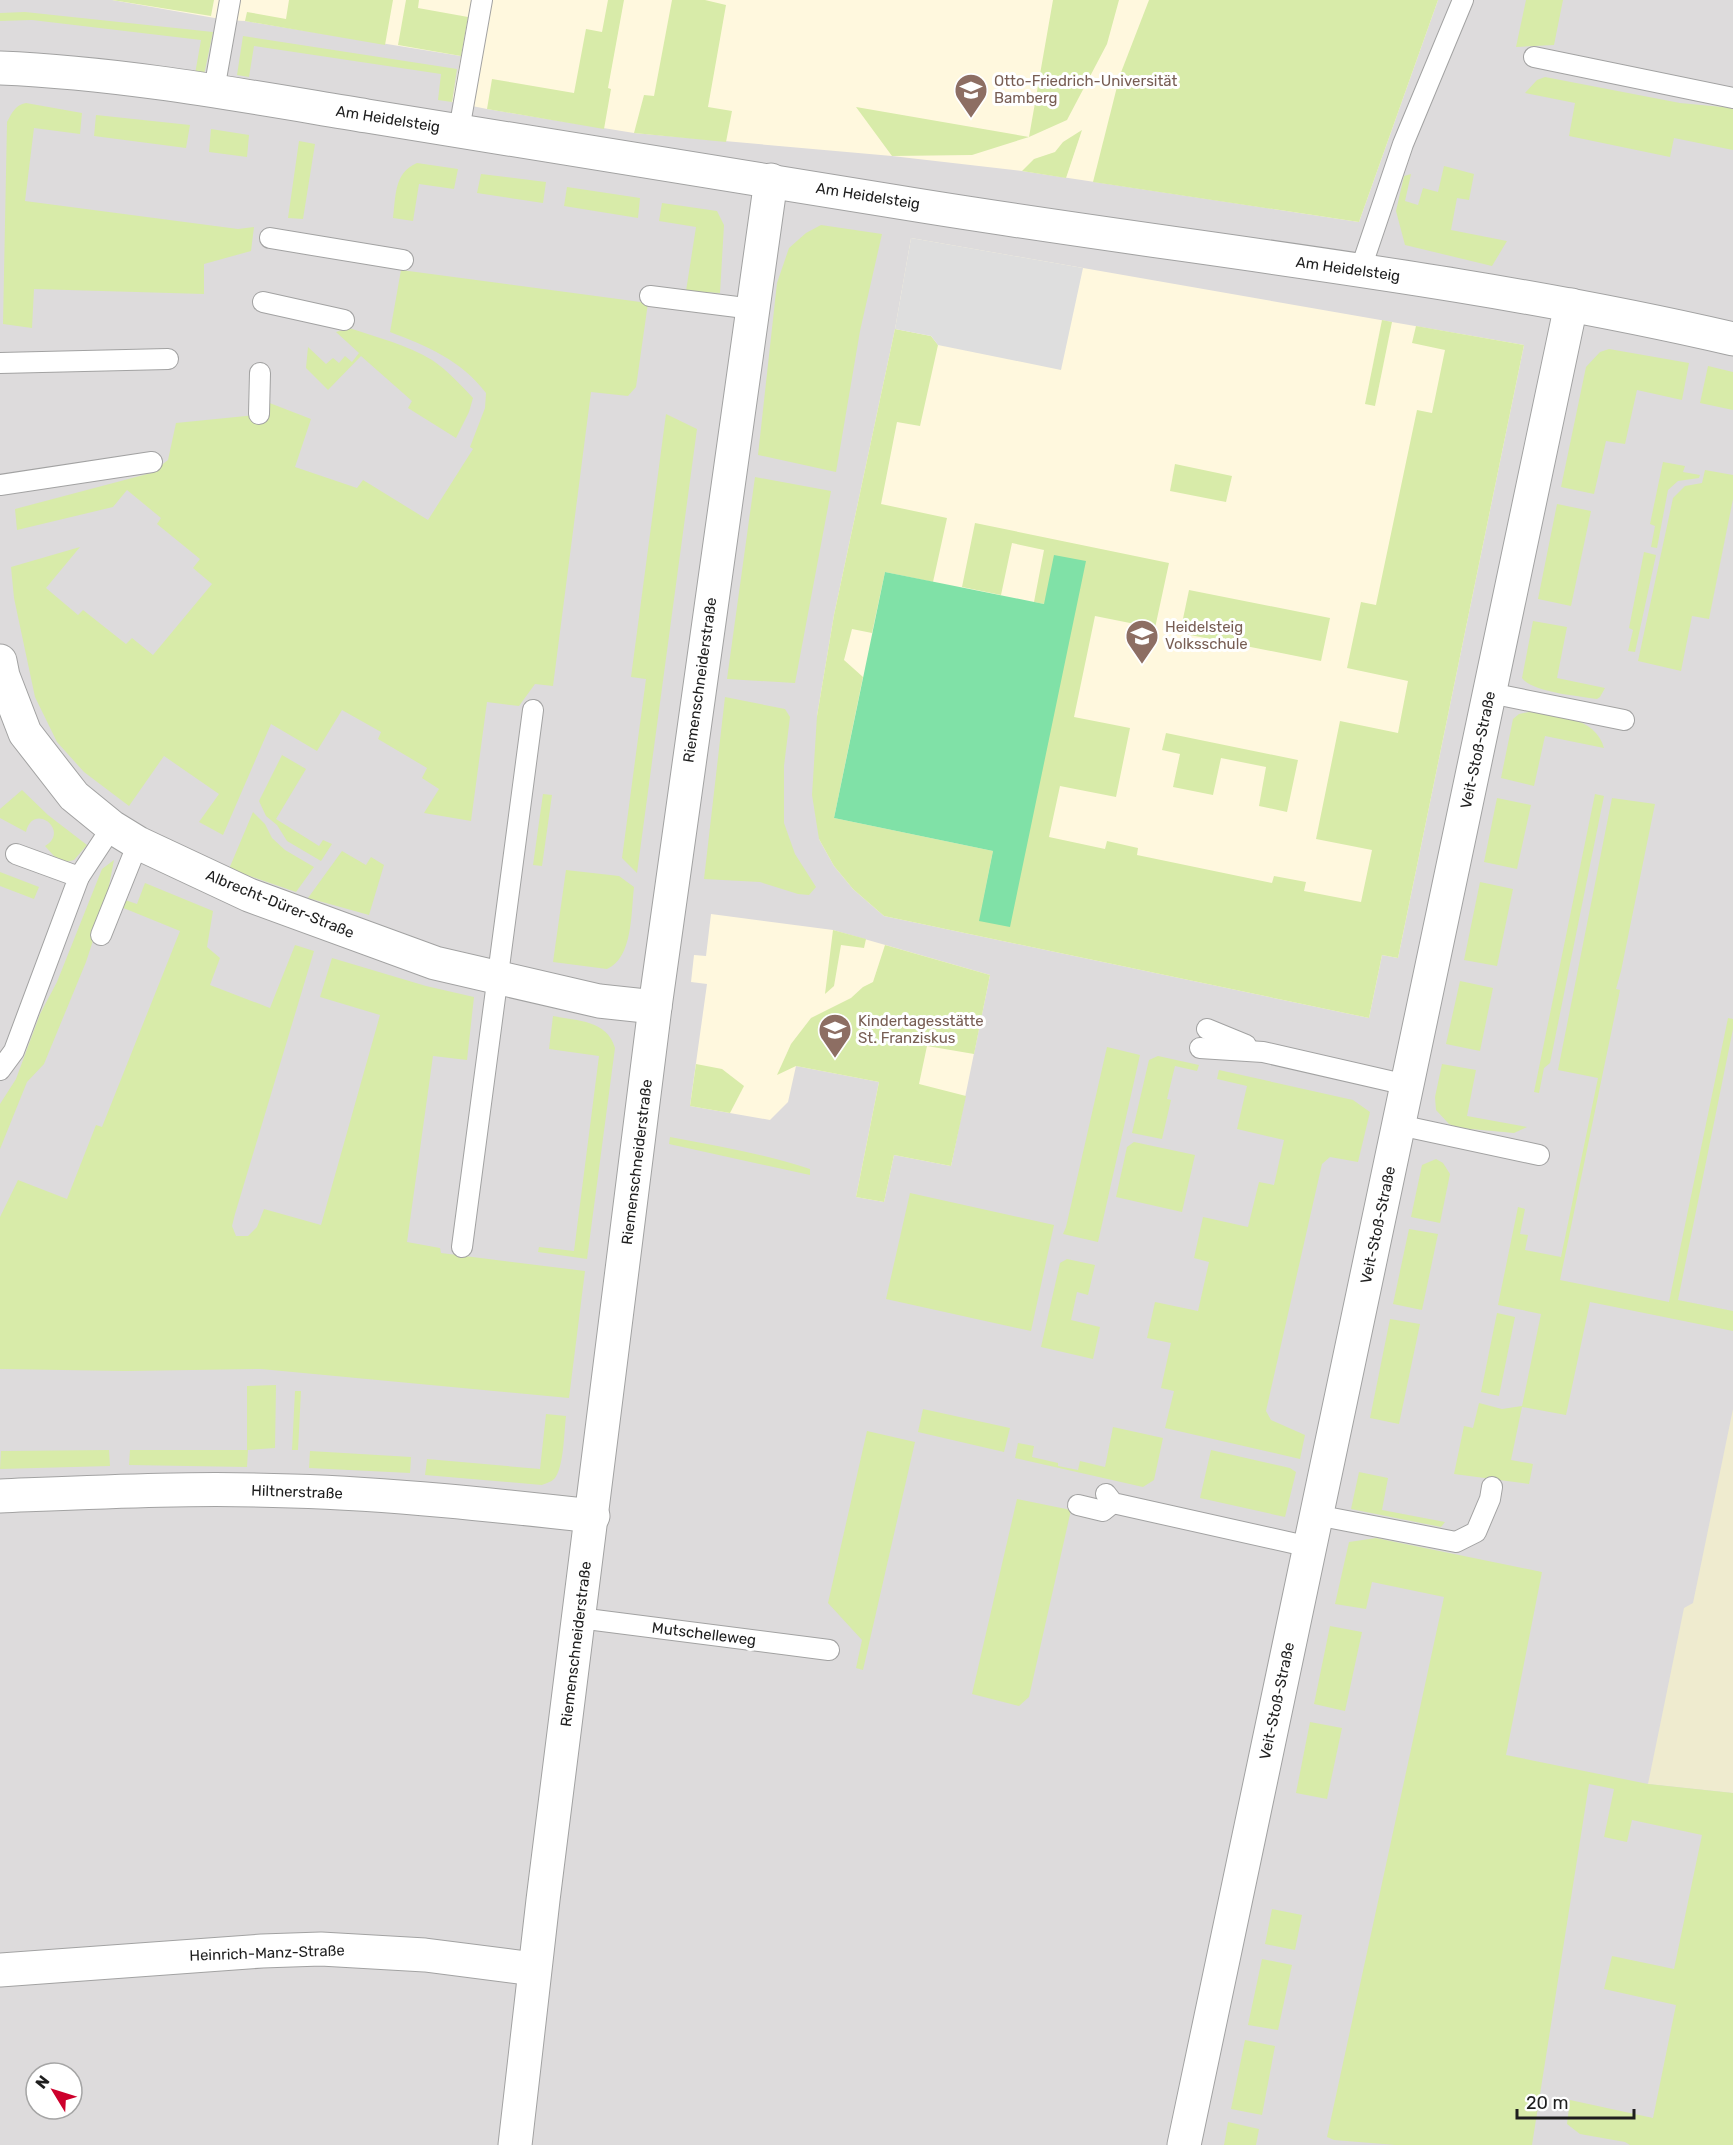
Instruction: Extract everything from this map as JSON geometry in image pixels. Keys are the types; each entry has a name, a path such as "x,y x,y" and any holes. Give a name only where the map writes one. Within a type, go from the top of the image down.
{"street":[{"name":"Am Heidelsteig","path":"0,68 65,71 214,90 1053,226 1485,289 1733,339"},
{"name":"Riemenschneiderstraße","path":"515,2145 534,1969 656,1008 771,180"},
{"name":"Veit-Stoß-Straße","path":"1184,2145 1571,305"},
{"name":"Albrecht-Dürer-Straße","path":"0,661 3,676 25,733 74,796 125,835 249,895 435,963 599,1001 656,1008"},
{"name":"Hiltnerstraße","path":"0,1496 127,1492 290,1491 502,1505 593,1516"},
{"name":"Heinrich-Manz-Straße","path":"0,1970 262,1951 321,1949 425,1955 534,1969"}],"lane":[{"path":"214,90 230,0"},
{"path":"459,130 482,0"},
{"path":"1360,271 1403,144 1463,0"},
{"path":"1534,57 1733,98"},
{"path":"270,238 403,260"},
{"path":"650,296 753,309"},
{"path":"263,302 344,320"},
{"path":"0,363 168,359"},
{"path":"259,414 260,373"},
{"path":"0,485 152,462"},
{"path":"1490,693 1624,720"},
{"path":"462,1247 534,710"},
{"path":"0,1070 14,1051 79,877 125,835"},
{"path":"101,935 125,835"},
{"path":"15,854 79,877"},
{"path":"1207,1029 1263,1052"},
{"path":"1200,1048 1263,1052 1407,1085"},
{"path":"1399,1125 1539,1155"},
{"path":"1316,1515 1456,1542 1476,1532 1490,1498 1492,1487"},
{"path":"1078,1505 1102,1511 1109,1499 1310,1547"},
{"name":"Mutschelleweg","path":"579,1618 829,1650"}],"shaded area":[{"path":"0,0 1733,0 1733,2145 0,2145"},
{"name":"Otto-Friedrich-Universität Bamberg","path":"112,0 1438,0 1359,222 1022,171 892,156 634,133 487,109 452,102 461,56"},
{"name":"Heidelsteig Volksschule","path":"911,238 1524,345 1398,958 1382,955 1369,1018 884,916 853,889 834,866 819,839 817,716 834,615 895,329"},
{"path":"911,238 1083,268 1061,370 938,345 931,336 895,329"},
{"name":"Kindertagesstätte St. Franziskus","path":"711,914 833,930 990,975 951,1166 894,1155 884,1202 856,1197 879,1082 796,1066 788,1102 770,1120 690,1106 707,984 691,982 694,955 706,956"},
{"path":"1733,1409 1733,1793 1648,1784 1684,1608 1693,1603"}],"green space":[{"path":"112,0 214,0 211,16"},
{"path":"289,0 393,0 385,45 245,21 247,12 286,19"},
{"path":"406,0 419,0 418,8 468,17 461,56 398,45"},
{"path":"608,0 624,0 608,88 611,89 604,129 487,109 492,79 574,93 586,29 602,32"},
{"path":"672,0 705,0 726,5 708,107 732,111 726,142 634,133 644,95 654,96"},
{"path":"1053,0 1119,0 1107,44 1067,120 1029,137"},
{"path":"1149,0 1438,0 1359,222 1093,182 1120,75"},
{"path":"1526,0 1563,0 1554,45 1516,47"},
{"path":"25,12 213,32 204,75 195,74 201,40 32,20 0,21 0,13"},
{"path":"243,36 457,69 452,102 438,100 441,74 254,46 249,77 237,75"},
{"path":"1545,77 1680,103 1733,108 1733,150 1674,138 1670,157 1569,136 1575,103 1525,93 1537,80"},
{"path":"26,103 82,113 80,134 34,128 25,201 238,229 254,227 251,251 204,264 204,294 34,289 32,328 3,324 7,122 16,108"},
{"path":"856,107 1029,137 972,155 892,156"},
{"path":"96,115 190,125 186,148 94,136"},
{"path":"211,129 249,135 247,157 209,152"},
{"path":"1082,130 1066,178 1022,171 1034,159 1055,152 1063,142"},
{"path":"299,141 315,144 303,219 288,218"},
{"path":"417,163 458,169 454,189 419,184 413,221 393,218 400,179 409,167"},
{"path":"1444,166 1474,174 1469,200 1457,198 1451,230 1507,241 1492,266 1405,245 1396,211 1404,176 1411,174 1405,201 1418,205 1423,188 1438,192"},
{"path":"481,174 546,182 543,203 477,193"},
{"path":"567,187 640,198 638,218 564,206"},
{"path":"662,203 717,211 724,225 720,293 686,291 696,227 659,221"},
{"path":"821,225 882,234 860,331 836,472 758,455 777,283 789,248 806,233"},
{"path":"401,270 648,303 636,387 628,396 591,392 553,686 535,684 519,706 487,702 471,821 424,813 439,789 422,778 427,768 378,739 381,732 342,710 317,751 271,724 223,835 199,822 219,794 164,756 129,806 84,772 57,742 35,697 14,598 11,567 80,547 46,588 78,615 83,610 126,644 132,638 153,655 212,584 193,568 200,559 157,524 161,518 127,490 113,507 17,530 15,509 151,473 168,460 176,423 266,414 267,402 311,419 295,467 357,488 363,480 428,520 473,449 470,447 485,408 486,393 466,372 442,355 390,332"},
{"path":"1382,320 1392,322 1375,406 1365,404"},
{"path":"1416,326 1524,345 1398,958 1382,955 1369,1018 884,916 853,889 834,866 819,839 812,795 817,716 834,615 895,329 931,336 938,345 920,426 897,422 881,504 947,518 933,582 885,572 872,633 852,629 844,660 863,677 834,818 993,851 979,921 1044,604 1034,602 1044,550 1012,543 1001,595 962,587 975,523 1169,563 1155,628 1095,616 1074,717 1130,728 1116,797 1060,786 1049,837 1105,849 1107,841 1138,848 1137,855 1272,883 1274,876 1306,882 1304,891 1361,902 1372,850 1316,839 1340,721 1398,733 1408,681 1347,668 1361,602 1376,605 1417,410 1432,413 1445,350 1412,343"},
{"path":"349,328 423,355 438,364 459,383 473,398 456,438 408,408 412,401 361,356 328,390 306,368 308,347 326,364 333,358 339,363 345,356 352,362 359,353 336,332"},
{"path":"1609,349 1689,363 1682,400 1637,390 1625,444 1606,441 1594,494 1561,487 1586,367 1600,352"},
{"path":"1708,366 1733,372 1733,410 1700,403"},
{"path":"666,414 697,429 637,873 622,858 646,679 631,677"},
{"path":"1663,462 1685,466 1683,472 1700,475 1699,478 1678,481 1668,490 1657,548 1651,547 1655,526 1650,524"},
{"path":"1175,464 1232,476 1226,502 1170,491"},
{"path":"1705,470 1733,475 1733,499 1709,619 1692,616 1681,671 1638,661 1673,498 1685,486 1702,483"},
{"path":"755,477 831,491 795,683 727,679"},
{"path":"1557,504 1591,511 1571,606 1538,599"},
{"path":"1644,552 1656,555 1635,652 1628,651 1633,630 1629,628"},
{"path":"1054,555 1086,561 1010,927 979,921 993,851 834,818 885,572 1044,604"},
{"path":"1189,590 1330,618 1321,661 1180,633"},
{"path":"1533,621 1567,627 1557,678 1605,688 1600,697 1597,699 1545,690 1527,683 1522,678"},
{"path":"725,697 785,709 790,717 784,766 784,823 795,854 816,887 809,895 798,894 760,882 704,879"},
{"path":"1529,712 1562,717 1584,724 1600,738 1604,748 1545,736 1534,786 1501,778 1513,719 1519,714"},
{"path":"1166,733 1298,760 1287,812 1259,806 1266,767 1221,758 1213,795 1173,787 1180,754 1162,750"},
{"path":"282,755 306,769 276,819 319,846 323,840 332,844 321,861 287,841 277,825 266,816 259,801"},
{"path":"22,790 48,815 87,845 74,860 66,862 54,856 45,846 52,840 54,833 48,822 36,819 30,823 26,832 0,818 0,809"},
{"path":"543,794 552,795 542,866 533,865"},
{"path":"1595,794 1604,796 1550,1063 1544,1068 1539,1093 1534,1092"},
{"path":"1497,798 1531,805 1517,869 1484,862"},
{"path":"1612,798 1655,804 1616,989 1620,990 1560,1280 1669,1302 1728,1018 1733,1019 1733,1029 1678,1300 1733,1311 1733,1331 1590,1302 1566,1415 1522,1407 1511,1460 1533,1464 1529,1484 1454,1474 1464,1426 1473,1428 1479,1403 1502,1409 1522,1406 1541,1314 1498,1305 1518,1207 1525,1209 1520,1234 1528,1235 1525,1250 1561,1257 1598,1078 1558,1070"},
{"path":"253,812 265,824 272,838 285,850 314,867 296,892 229,869"},
{"path":"342,851 366,865 371,857 384,865 369,915 308,898"},
{"path":"114,860 106,901 86,962 44,1064 27,1082 0,1149 0,1104 16,1079 40,1014 57,982 102,869"},
{"path":"566,870 619,876 634,887 626,945 616,963 607,969 553,962"},
{"path":"0,872 39,887 34,899 0,886"},
{"path":"1480,882 1513,889 1497,966 1464,960"},
{"path":"145,883 213,911 207,947 220,958 210,985 270,1008 295,945 314,951 235,1214 232,1226 236,1236 248,1236 257,1227 264,1209 321,1225 380,1015 320,997 332,958 426,986 474,997 467,1060 433,1056 407,1242 440,1248 441,1253 585,1271 569,1398 261,1369 126,1371 0,1369 0,1217 18,1180 67,1199 96,1125 102,1127 180,931 121,907 125,900 137,904"},
{"path":"833,930 866,939 864,948 841,945 834,986 825,994"},
{"path":"885,945 990,975 974,1054 927,1046 919,1084 966,1096 951,1166 894,1155 884,1202 856,1197 879,1082 796,1066 777,1075 791,1044 811,1018 851,998 863,987 873,982"},
{"path":"1460,981 1493,988 1480,1051 1446,1044"},
{"path":"553,1016 590,1023 598,1027 611,1039 615,1048 587,1259 538,1252 539,1247 574,1251 599,1056 549,1049"},
{"path":"1107,1047 1140,1055 1098,1242 1063,1234"},
{"path":"1158,1056 1199,1065 1197,1071 1175,1066 1167,1099 1171,1100 1162,1139 1132,1133 1149,1060"},
{"path":"696,1064 722,1069 744,1086 730,1113 690,1106"},
{"path":"1442,1064 1476,1070 1467,1116 1527,1127 1514,1133 1460,1128 1449,1124 1436,1110 1435,1097"},
{"path":"1219,1070 1353,1100 1370,1112 1358,1162 1330,1157 1322,1164 1266,1411 1271,1420 1305,1435 1300,1459 1165,1428 1174,1391 1161,1388 1171,1343 1147,1338 1155,1302 1198,1311 1209,1262 1194,1258 1203,1217 1248,1227 1259,1182 1274,1185 1284,1140 1237,1129 1247,1086 1217,1079"},
{"path":"670,1137 776,1159 810,1169 810,1175 669,1144"},
{"path":"1134,1142 1195,1155 1182,1212 1116,1197 1127,1147"},
{"path":"1436,1159 1443,1163 1450,1174 1440,1223 1411,1217 1422,1165"},
{"path":"910,1193 1054,1225 1031,1331 886,1299"},
{"path":"1409,1229 1438,1234 1422,1310 1393,1304"},
{"path":"1067,1259 1095,1265 1088,1295 1077,1292 1071,1320 1100,1327 1093,1359 1041,1347 1060,1263"},
{"path":"1497,1313 1515,1317 1499,1396 1481,1392"},
{"path":"1390,1319 1420,1324 1399,1424 1370,1418"},
{"path":"276,1385 275,1448 248,1450 247,1467 129,1465 130,1450 247,1450 247,1386"},
{"path":"295,1391 301,1391 298,1450 292,1450"},
{"path":"923,1409 1010,1428 1004,1452 918,1432"},
{"path":"546,1414 566,1416 560,1466 555,1478 551,1481 542,1485 425,1475 427,1459 540,1469"},
{"path":"1113,1427 1163,1438 1154,1480 1143,1487 1015,1458 1018,1443 1034,1446 1032,1457 1058,1463 1058,1466 1078,1470 1080,1461 1105,1467"},
{"path":"867,1431 915,1442 863,1670 856,1668 862,1640 828,1603"},
{"path":"109,1450 110,1466 0,1469 1,1451"},
{"path":"1211,1450 1290,1468 1296,1472 1285,1517 1200,1498"},
{"path":"310,1451 411,1457 410,1473 309,1468"},
{"path":"1359,1472 1388,1478 1382,1510 1445,1522 1441,1527 1351,1509"},
{"path":"1017,1499 1071,1510 1029,1697 1019,1706 972,1694"},
{"path":"1376,1538 1542,1572 1506,1755 1648,1784 1733,1793 1733,2145 1630,2145 1625,2142 1580,2134 1567,2124 1570,2100 1653,2118 1676,2005 1604,1989 1612,1956 1674,1969 1702,1835 1632,1820 1627,1842 1604,1837 1614,1789 1589,1784 1532,2145 1396,2145 1334,2140 1327,2137 1444,1597 1372,1582 1366,1609 1335,1604 1349,1542"},
{"path":"1330,1626 1362,1632 1345,1711 1314,1704"},
{"path":"1310,1722 1342,1728 1327,1799 1296,1793"},
{"path":"1272,1909 1302,1915 1295,1950 1265,1944"},
{"path":"1262,1959 1292,1965 1278,2030 1248,2025"},
{"path":"1245,2040 1275,2046 1262,2115 1231,2109"},
{"path":"1228,2122 1259,2129 1256,2145 1224,2145"}],"place":[{"name":"Otto-Friedrich-Universität Bamberg","path":"971,119"},
{"name":"Heidelsteig Volksschule","path":"1142,665"},
{"name":"Kindertagesstätte St. Franziskus","path":"835,1059"}]}
